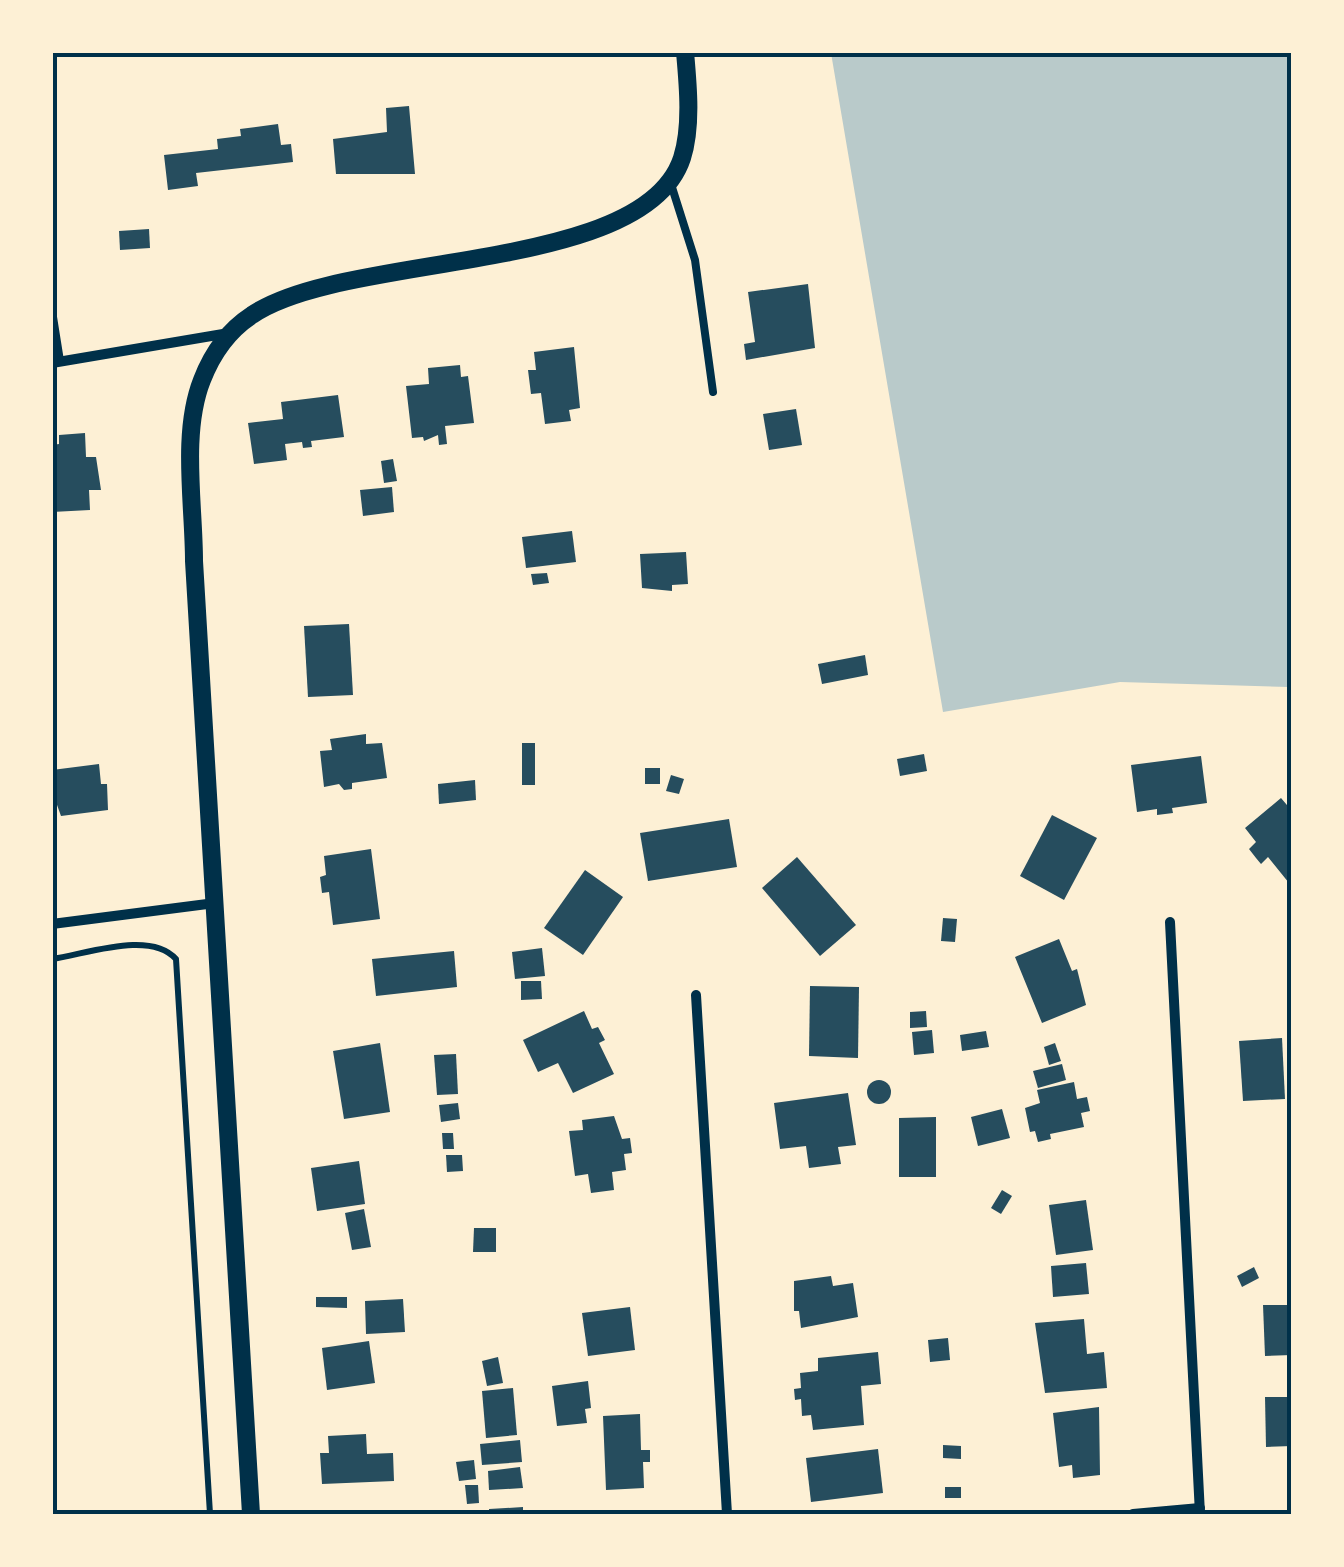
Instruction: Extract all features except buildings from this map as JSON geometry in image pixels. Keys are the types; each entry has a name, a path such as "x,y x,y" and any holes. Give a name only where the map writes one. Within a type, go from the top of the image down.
{"street":[{"path":"250,1514 195,580 193,439 201,382 230,333 253,314 284,300 583,234 642,207 670,181 682,158 686,134 685,52"},
{"path":"52,318 56,362 230,333"},
{"path":"52,924 215,902"},
{"path":"1133,1514 1200,1511 1170,922"},
{"path":"696,995 726,1514"}],"lane":[{"path":"670,181 694,260 713,392"}],"path":[{"path":"52,960 148,944 167,949 176,959 210,1514"}],"shaded area":[{"path":"831,53 1291,53 1291,692 1288,687 1120,682 943,712"}]}
